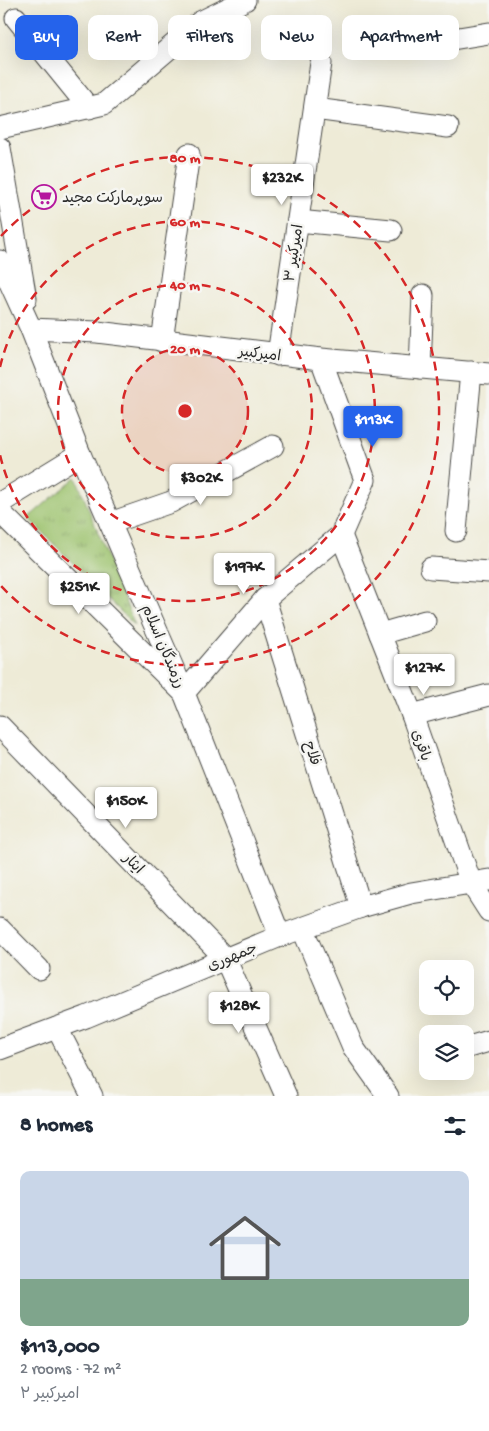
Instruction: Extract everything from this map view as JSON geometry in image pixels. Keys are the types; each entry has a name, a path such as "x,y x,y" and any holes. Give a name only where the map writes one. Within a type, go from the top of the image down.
{"street":[{"path":"0,128 104,104 222,5 245,0"},
{"path":"459,38 489,33"},
{"path":"50,60 89,108"},
{"name":"امیرکبیر ۳","path":"278,355 321,63"},
{"path":"315,109 448,127"},
{"name":"رزمندگان اسلام","path":"0,148 31,329"},
{"path":"162,341 189,154"},
{"path":"298,220 391,230"},
{"name":"رزمندگان اسلام","path":"0,261 31,329 80,454 184,693 280,936"},
{"path":"420,368 423,295"},
{"name":"امیرکبیر","path":"31,329 97,332 278,355 480,373"},
{"path":"0,512 184,693 265,598 341,535 365,480 321,359"},
{"path":"456,531 480,373"},
{"path":"110,523 171,502 273,446"},
{"path":"0,503 80,454"},
{"name":"باقری","path":"341,535 480,881 489,911"},
{"path":"431,568 489,572"},
{"name":"فلاح","path":"265,598 361,907"},
{"path":"380,634 425,621"},
{"path":"412,715 489,695"},
{"name":"ایثار","path":"0,726 225,958"},
{"name":"جمهوری","path":"0,1049 57,1028 280,936 303,930 361,907 411,894 480,881"},
{"path":"0,929 39,970"},
{"path":"303,930 353,1047 388,1096"},
{"path":"225,958 286,1096"},
{"path":"57,1028 92,1096"},
{"path":"474,1045 489,1041"}],"green space":[{"path":"76,477 135,626 28,518"}],"place":[{"name":"سوپرمارکت مجید","path":"44,197"}]}
